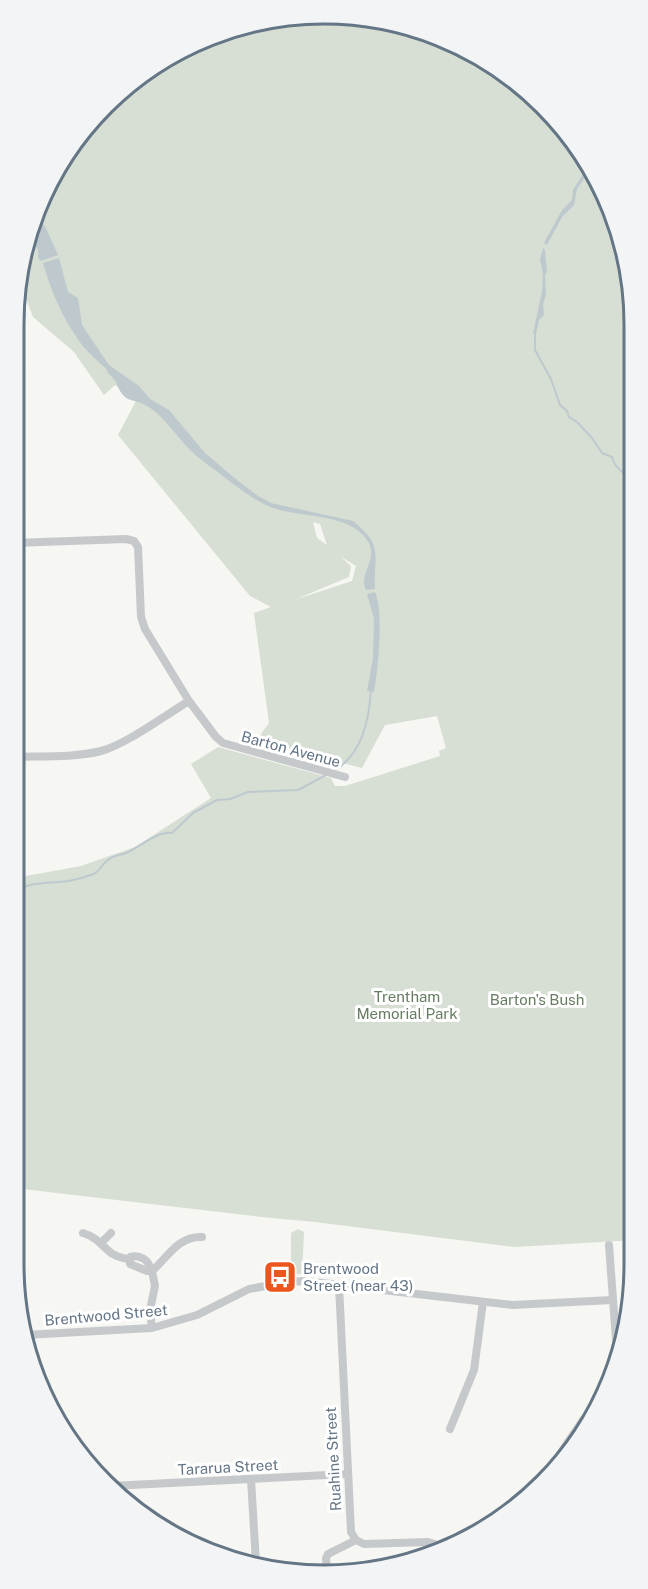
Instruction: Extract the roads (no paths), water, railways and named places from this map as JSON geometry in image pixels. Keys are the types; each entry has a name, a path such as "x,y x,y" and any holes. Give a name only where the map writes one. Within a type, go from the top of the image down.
{"street":[{"name":"Barton Avenue","path":"24,543 126,538 134,541 138,547 140,605 145,629 189,701 216,737 223,743 345,777"},
{"path":"24,757 102,751 117,745 189,701"},
{"path":"83,1233 93,1236 111,1255 129,1259 130,1264 151,1271"},
{"path":"101,1243 111,1233"},
{"path":"151,1271 182,1241 202,1237"},
{"path":"609,1245 616,1336"},
{"path":"151,1271 154,1286 150,1310 152,1328"},
{"name":"Brentwood Street","path":"32,1335 152,1328 197,1315 240,1292 287,1282 306,1281 513,1305 612,1300"},
{"name":"Ruahine Street","path":"339,1285 350,1527 356,1540"},
{"path":"450,1429 474,1370 483,1302"},
{"name":"Tararua Street","path":"121,1486 347,1474"},
{"path":"250,1479 256,1557"},
{"path":"327,1565 328,1554 356,1540 364,1544 428,1542 434,1544"}],"waterway":[{"path":"582,179 584,175"},
{"path":"535,332 535,350 551,379 560,405 567,411 569,417 592,438 602,453 612,457 615,465 624,474"},
{"path":"108,371 116,380"},
{"path":"334,771 351,756 362,736 366,725 371,690"},
{"path":"24,887 71,881 94,874 112,858 160,834 172,833 193,813 217,800 230,799 248,792 298,790 326,775"}],"place":[{"name":"Brentwood Street (near 43)","path":"280,1277"}],"park label":[{"name":"Barton's Bush","path":"537,999"},
{"name":"Trentham Memorial Park","path":"407,1004"}]}
